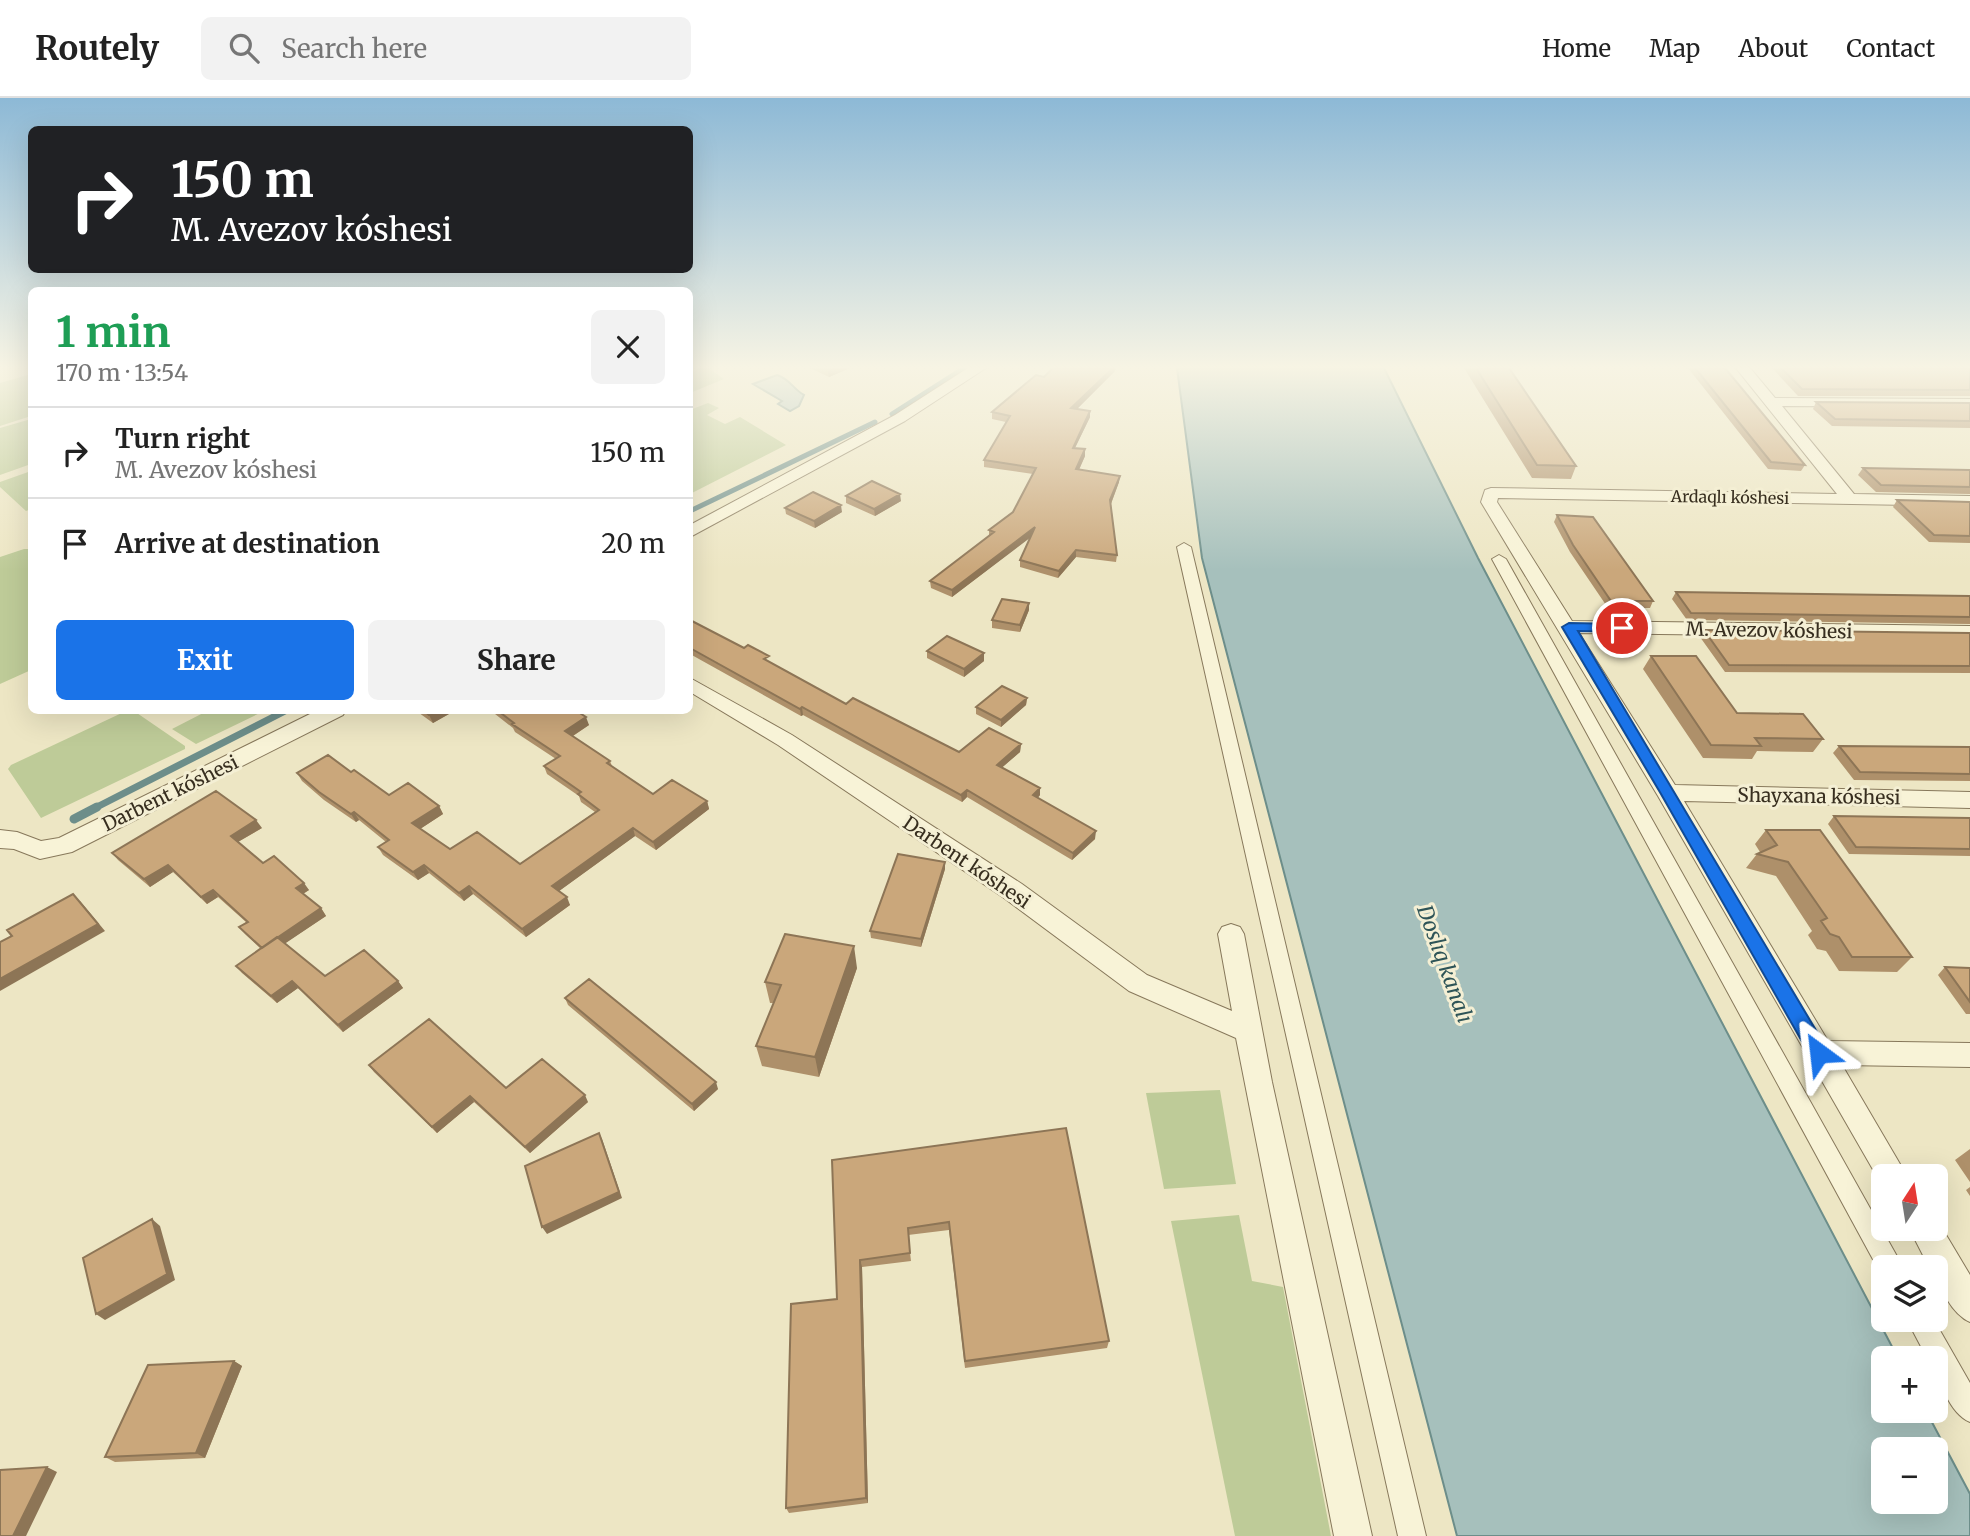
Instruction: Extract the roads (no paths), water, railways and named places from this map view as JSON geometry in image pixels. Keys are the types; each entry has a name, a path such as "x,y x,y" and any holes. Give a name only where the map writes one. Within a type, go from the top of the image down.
{"street":[{"path":"693,530 868,435"},
{"path":"1797,435 1849,498"},
{"name":"Ardaqlı kóshesi","path":"1569,627 1489,502 1491,493 1970,501"},
{"path":"1184,547 1412,1536"},
{"path":"1499,559 1884,1255"},
{"path":"1569,627 1885,1164"},
{"name":"M. Avezov kóshesi","path":"1569,627 1970,632"},
{"name":"Darbent kóshesi","path":"693,686 785,740 1013,891 1138,984 1249,1031"},
{"name":"Darbent kóshesi","path":"0,839 17,841 40,850 64,846 327,714"},
{"name":"Shayxana kóshesi","path":"1668,793 1970,800"},
{"path":"1231,934 1353,1536"},
{"path":"1819,1053 1970,1055"},
{"path":"1932,1241 1970,1306"},
{"path":"1927,1332 1970,1409"}],"water":[{"name":"Doslıq kanalı","path":"1186,435 1417,435 1478,558 1871,1307 1871,1332 1884,1332 1892,1346 1871,1346 1871,1423 1932,1423 1940,1437 1871,1437 1871,1514 1948,1514 1948,1452 1970,1494 1970,1536 1457,1536 1202,558"}],"waterway":[{"path":"693,510 848,435"},
{"path":"93,809 279,714"},
{"path":"74,819 97,807"}]}
